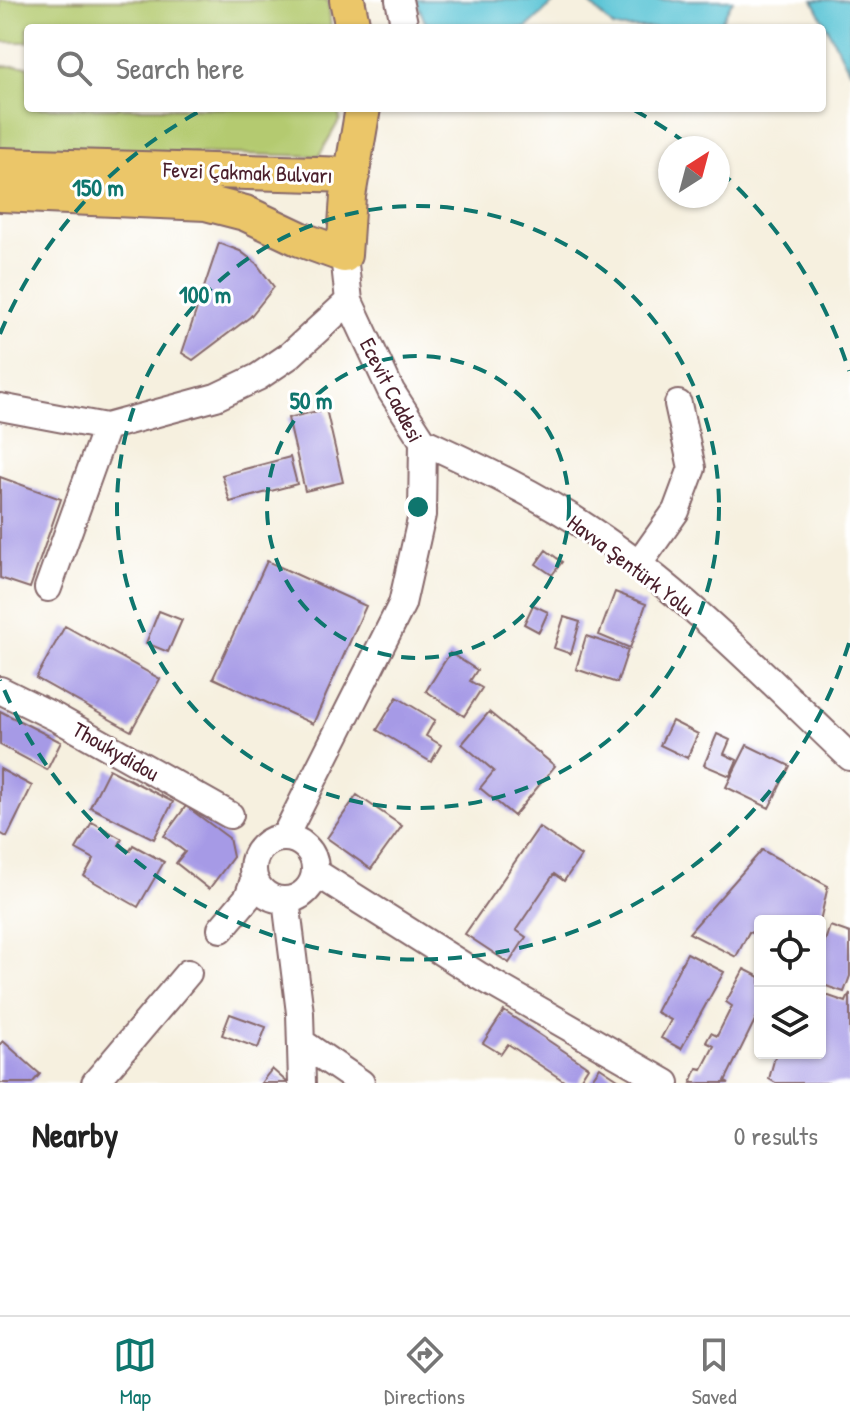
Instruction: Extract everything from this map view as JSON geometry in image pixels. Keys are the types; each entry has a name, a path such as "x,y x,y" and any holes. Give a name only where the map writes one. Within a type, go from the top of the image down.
{"main road":[{"path":"347,0 352,24"},
{"name":"Ecevit Caddesi","path":"344,255 345,224 362,112"},
{"name":"Fevzi Çakmak Bulvarı","path":"0,165 352,175"},
{"name":"Fevzi Çakmak Bulvarı","path":"0,194 206,203 245,213 300,239 344,255"}],"street":[{"path":"399,0 404,24"},
{"name":"Ecevit Caddesi","path":"284,838 402,604 422,515 423,441 391,391 349,301 344,255"},
{"path":"0,407 106,427 216,397 258,377 289,356 349,301"},
{"path":"638,565 676,511 692,468 678,404"},
{"path":"48,588 106,427"},
{"name":"Havva Şentürk Yolu","path":"423,441 523,490 589,529 664,584 850,757"},
{"name":"Thoukydidou","path":"0,690 57,718 230,815"},
{"path":"284,838 294,840 310,852 315,872 306,891 286,900 267,895 254,880 252,870 258,851 274,839 284,838"},
{"path":"315,872 478,975 666,1083"},
{"path":"221,929 248,897 254,880"},
{"path":"286,900 300,1013 302,1083"},
{"path":"95,1083 188,973"},
{"path":"301,1042 361,1083"}],"green space":[{"path":"0,0 328,0 331,24 24,24 24,42 0,42"},
{"path":"0,66 24,66 24,112 338,112 340,119 319,156 0,149"}],"water":[{"path":"416,0 557,0 530,24 425,22"},
{"path":"582,0 733,0 720,24 610,24"},
{"path":"813,0 850,0 850,72 826,24"}],"building":[{"path":"219,243 240,251 256,263 274,287 250,317 193,360 182,353"},
{"path":"326,409 343,482 305,491 288,418"},
{"path":"290,457 297,484 230,502 222,475"},
{"path":"0,477 61,499 30,588 0,578"},
{"path":"546,550 562,562 552,575 536,564"},
{"path":"267,561 366,606 313,724 213,678"},
{"path":"615,592 646,604 630,648 599,635"},
{"path":"533,605 548,612 539,632 524,624"},
{"path":"159,611 182,620 168,652 146,643"},
{"path":"564,617 580,622 571,654 554,648"},
{"path":"65,626 160,679 131,731 36,678"},
{"path":"586,636 628,650 617,683 576,669"},
{"path":"450,653 477,670 470,681 482,688 464,716 426,691"},
{"path":"397,697 435,720 426,736 441,745 431,762 377,730"},
{"path":"0,711 61,742 47,770 0,745"},
{"path":"489,712 555,766 514,816 480,788 494,771 462,744"},
{"path":"672,721 698,734 687,758 660,745"},
{"path":"717,734 730,740 724,754 737,760 730,776 704,765"},
{"path":"747,745 790,766 769,808 726,787"},
{"path":"0,769 32,786 7,837 0,833"},
{"path":"109,769 173,802 154,839 90,807"},
{"path":"357,795 402,826 371,869 327,838"},
{"path":"186,806 229,838 233,857 209,889 176,863 185,852 164,836"},
{"path":"92,822 122,839 119,845 130,851 133,845 164,862 138,907 84,876 94,859 76,849"},
{"path":"539,827 581,856 564,881 554,874 516,930 526,937 509,963 465,934"},
{"path":"762,850 828,886 821,915 754,915 754,933 749,932 736,957 689,933"},
{"path":"830,926 850,933 850,976 844,992 826,986 826,938"},
{"path":"687,953 724,972 681,1049 661,1038 671,1020 656,1012"},
{"path":"744,969 754,974 754,1022 725,1081 729,1083 691,1083 697,1068 702,1069 714,1046 706,1042 711,1033 717,1036 732,1006 726,1002"},
{"path":"850,993 850,1083 776,1083 769,1079 774,1059 826,1059 826,995 846,1002"},
{"path":"504,1011 588,1067 578,1083 567,1083 508,1044 501,1054 483,1043"},
{"path":"230,1014 266,1027 258,1048 222,1035"},
{"path":"3,1041 40,1074 32,1083 0,1083 0,1044"},
{"path":"600,1067 624,1083 589,1083"},
{"path":"272,1069 288,1083 261,1083"}]}
